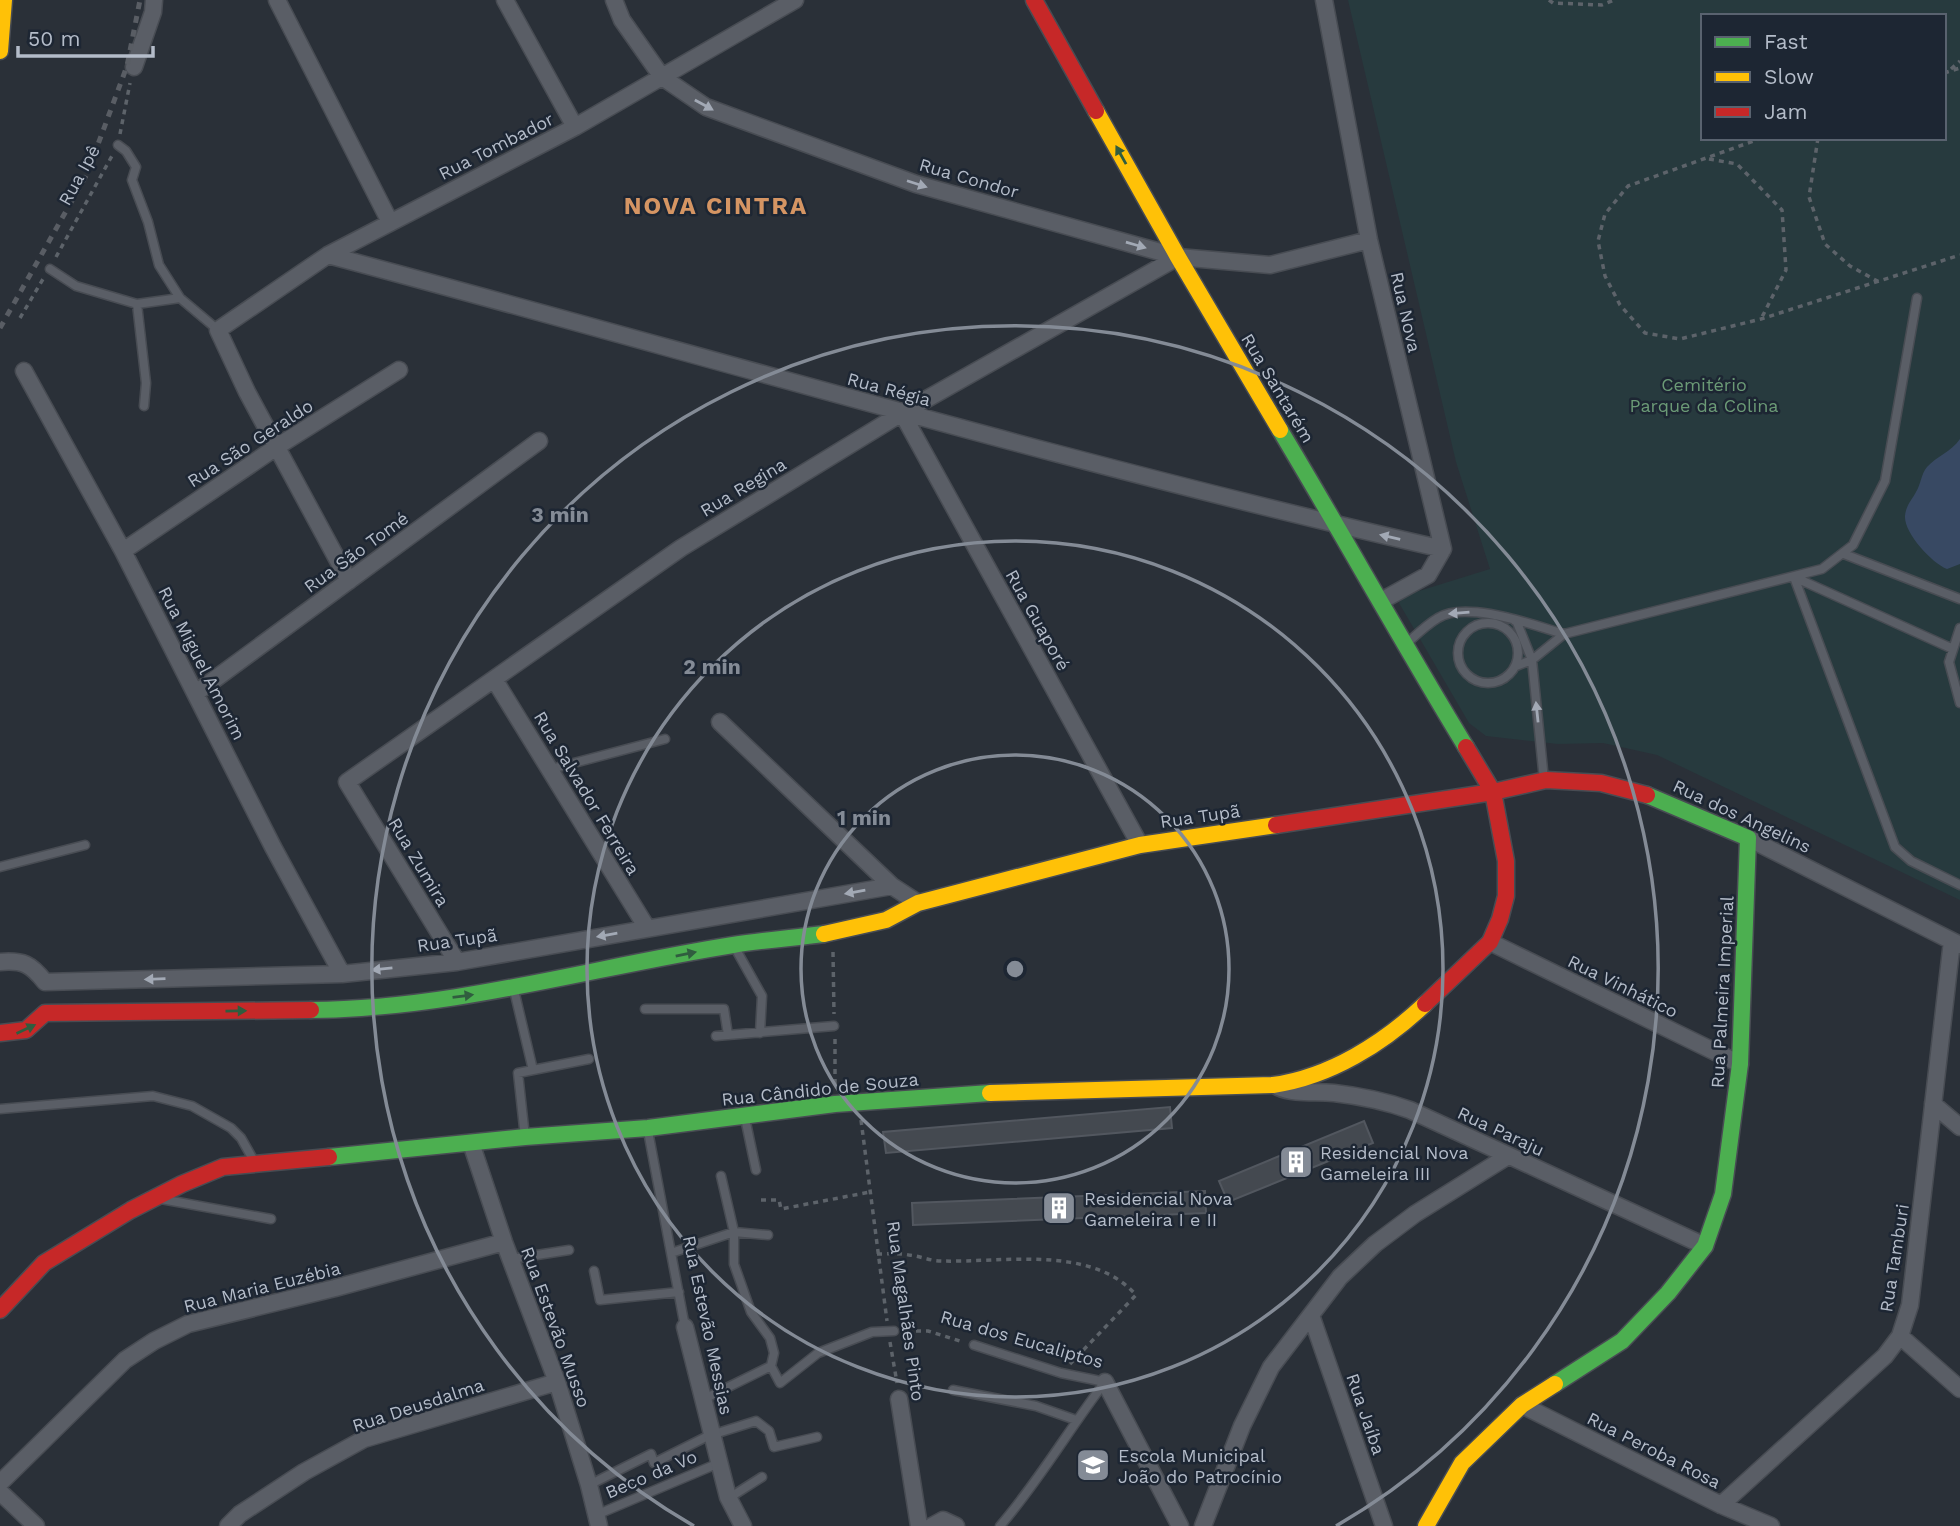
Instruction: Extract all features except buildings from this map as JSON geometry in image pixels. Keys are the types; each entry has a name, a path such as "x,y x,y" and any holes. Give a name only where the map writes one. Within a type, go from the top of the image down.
{"street":[{"path":"0,51 4,0"},
{"path":"134,67 153,12 154,0"},
{"path":"277,0 390,222"},
{"path":"505,0 575,127"},
{"name":"Rua Condor","path":"614,0 622,20 662,77 706,107 916,184 1178,257 1270,265 1368,240"},
{"name":"Rua Tombador","path":"218,330 328,255 575,127 795,0"},
{"name":"Rua Santarém","path":"1034,0 1178,257 1337,525 1404,646 1493,792"},
{"name":"Rua Nova","path":"1320,1 1368,240 1443,549"},
{"name":"Rua Régia","path":"328,255 902,413 1337,525 1443,549"},
{"name":"Rua Regina","path":"347,782 681,548 902,413 1178,257"},
{"path":"218,330 247,392 349,581"},
{"name":"Rua São Geraldo","path":"123,551 278,446 399,370"},
{"name":"Rua Miguel Amorim","path":"24,371 123,551 273,847 342,974"},
{"name":"Rua Guaporé","path":"902,413 1140,845"},
{"name":"Rua São Tomé","path":"196,693 539,441"},
{"path":"1381,601 1428,575 1443,549"},
{"name":"Rua Salvador Ferreira","path":"494,679 647,928"},
{"path":"720,722 891,886 918,903"},
{"name":"Rua dos Angelins","path":"1493,792 1544,780 1587,781 1633,788 1748,838 1956,943"},
{"name":"Rua Zumira","path":"347,782 457,962"},
{"name":"Rua Tupã","path":"0,1033 17,1035 34,1027 46,1013 353,1010 514,988 733,945 833,933 886,920 918,903 1140,845 1493,792"},
{"name":"Rua Cândido de Souza","path":"0,1310 44,1263 155,1198 223,1167 526,1137 648,1128 858,1102 951,1094 1273,1085 1294,1082 1327,1070 1371,1046 1405,1023 1490,942 1506,896 1506,861 1493,792"},
{"name":"Rua Palmeira Imperial","path":"1426,1526 1462,1463 1522,1405 1622,1341 1668,1293 1704,1246 1723,1194 1740,1064 1748,838"},
{"name":"Rua Tupã","path":"0,961 16,960 34,967 45,982 342,974 457,962 891,886"},
{"name":"Rua Vinhático","path":"1490,942 1740,1064"},
{"name":"Rua Tamburi","path":"1721,1505 1885,1356 1900,1336 1910,1305 1933,1104 1956,943"},
{"name":"Rua Paraju","path":"1273,1085 1286,1090 1381,1100 1410,1110 1704,1246"},
{"path":"1933,1104 1960,1127"},
{"name":"Rua Estevão Musso","path":"471,1143 504,1242 558,1382 597,1521"},
{"path":"1203,1526 1242,1426 1271,1367 1339,1277 1375,1244 1415,1214 1508,1156"},
{"name":"Rua Maria Euzébia","path":"0,1483 125,1360 154,1341 188,1324 504,1242"},
{"name":"Rua Jaíba","path":"1311,1315 1384,1526"},
{"name":"Rua Estevão Messias","path":"685,1327 719,1463 739,1524"},
{"path":"1900,1336 1960,1389"},
{"name":"Rua Deusdalma","path":"228,1526 240,1514 304,1472 364,1439 558,1382"},
{"name":"Rua dos Eucaliptos","path":"1105,1382 1180,1526"},
{"name":"Rua Magalhães Pinto","path":"899,1399 919,1526"},
{"name":"Rua Peroba Rosa","path":"1522,1405 1721,1505 1771,1526"},
{"path":"0,1492 36,1526"},
{"path":"932,1526 943,1520 956,1526"}],"lane":[{"path":"118,145 126,151 136,167 132,180 148,222 159,265 180,298 218,330"},
{"path":"50,269 76,286 137,304 180,298"},
{"path":"1516,666 1532,660 1564,634 1822,569 1844,554 1862,530 1885,481 1917,298"},
{"path":"137,304 146,383 144,407"},
{"path":"1844,554 1960,599"},
{"path":"1794,577 1953,649"},
{"path":"1794,577 1895,847 1911,861 1960,885"},
{"path":"1404,646 1439,617 1460,610 1516,620 1564,634"},
{"path":"1501,626 1516,620"},
{"path":"1516,620 1532,660 1544,780"},
{"path":"1481,624 1501,626 1509,631 1518,647 1516,666 1510,675 1493,684 1473,680 1460,664 1459,644 1471,628 1481,624"},
{"path":"1960,628 1949,662 1960,703"},
{"path":"551,769 665,739"},
{"path":"0,867 85,845"},
{"path":"733,945 762,996 760,1033"},
{"path":"514,988 533,1070"},
{"path":"645,1009 724,1009 728,1035"},
{"path":"716,1036 834,1026"},
{"path":"526,1137 518,1073 589,1059"},
{"path":"0,1109 153,1096 192,1106 231,1128 241,1138 256,1164"},
{"path":"744,1115 756,1170"},
{"name":"Rua Estevão Messias","path":"648,1128 685,1327"},
{"path":"721,1176 734,1231 734,1264 751,1312 770,1338 774,1353 771,1366 780,1383 818,1353 872,1332 891,1331"},
{"path":"155,1198 271,1219"},
{"path":"671,1253 734,1231 768,1235"},
{"path":"511,1259 569,1250"},
{"path":"594,1271 600,1300 679,1292"},
{"name":"Rua dos Eucaliptos","path":"974,1345 1061,1373 1105,1382"},
{"path":"704,1399 771,1366"},
{"path":"1000,1526 1024,1499 1076,1420 1105,1382"},
{"path":"953,1390 1036,1406 1076,1420"},
{"path":"589,1485 652,1454 654,1463 712,1434 756,1421 769,1431 774,1447 817,1437"},
{"name":"Beco da Vo","path":"597,1521 719,1463"},
{"path":"729,1498 762,1477"}],"path":[{"path":"1549,0 1602,5 1614,0"},
{"path":"1946,73 1960,61"},
{"name":"Rua Ipê","path":"20,318 118,145 134,67"},
{"path":"1946,73 1960,68"},
{"path":"1756,140 1628,186 1605,214 1598,241 1605,276 1620,305 1645,333 1680,339 1761,319 1960,256"},
{"path":"1818,140 1809,197 1825,244 1850,265 1880,282"},
{"path":"1706,158 1737,164 1782,210 1786,270 1761,319"},
{"name":"Rua Magalhães Pinto","path":"858,1102 899,1399"},
{"path":"761,1200 779,1200 780,1209 870,1192"},
{"path":"878,1254 907,1254 939,1261 1025,1259 1085,1265 1125,1282 1136,1294 1061,1373"},
{"name":"Rua dos Eucaliptos","path":"891,1331 928,1331 974,1345"}],"green space":[{"name":"Cemitério Parque da Colina","path":"1348,0 1960,0 1960,900 1657,755 1603,743 1558,744 1486,736 1469,723 1399,603 1403,596 1490,569 1456,462"}],"water":[{"path":"1960,439 1960,564 1947,569 1920,547 1909,531 1905,516 1925,470"}],"railway":[{"path":"0,328 87,174 127,66 140,0"}],"traffic: fast":[{"path":"1280,430 1466,747"},
{"path":"1555,1384 1622,1341 1668,1293 1705,1246 1723,1194 1740,1064 1748,838 1647,795"},
{"path":"311,1010 418,1003 733,945 824,934"},
{"path":"329,1157 525,1137 648,1128 835,1104 990,1093"}],"traffic: slow":[{"path":"0,51 4,0"},
{"path":"1096,111 1280,430"},
{"path":"824,934 886,920 918,903 1140,845 1276,825"},
{"path":"990,1093 1273,1085 1294,1081 1335,1066 1374,1045 1425,1004"},
{"path":"1426,1526 1462,1463 1522,1405 1555,1384"}],"traffic: jam":[{"path":"1034,0 1096,111"},
{"path":"1425,1004 1490,942 1506,896 1506,861 1493,792 1466,747"},
{"path":"1276,825 1493,792 1546,780 1601,783 1647,795"},
{"path":"0,1033 26,1030 45,1013 311,1010"},
{"path":"0,1310 44,1263 131,1210 182,1184 223,1167 329,1157"}],"place":[{"name":"Residencial Nova Gameleira III","path":"1296,1162"},
{"name":"Residencial Nova Gameleira I e II","path":"1059,1208"},
{"name":"Escola Municipal João do Patrocínio","path":"1093,1465"}],"district":[{"name":"NOVA CINTRA","path":"716,206"}]}
